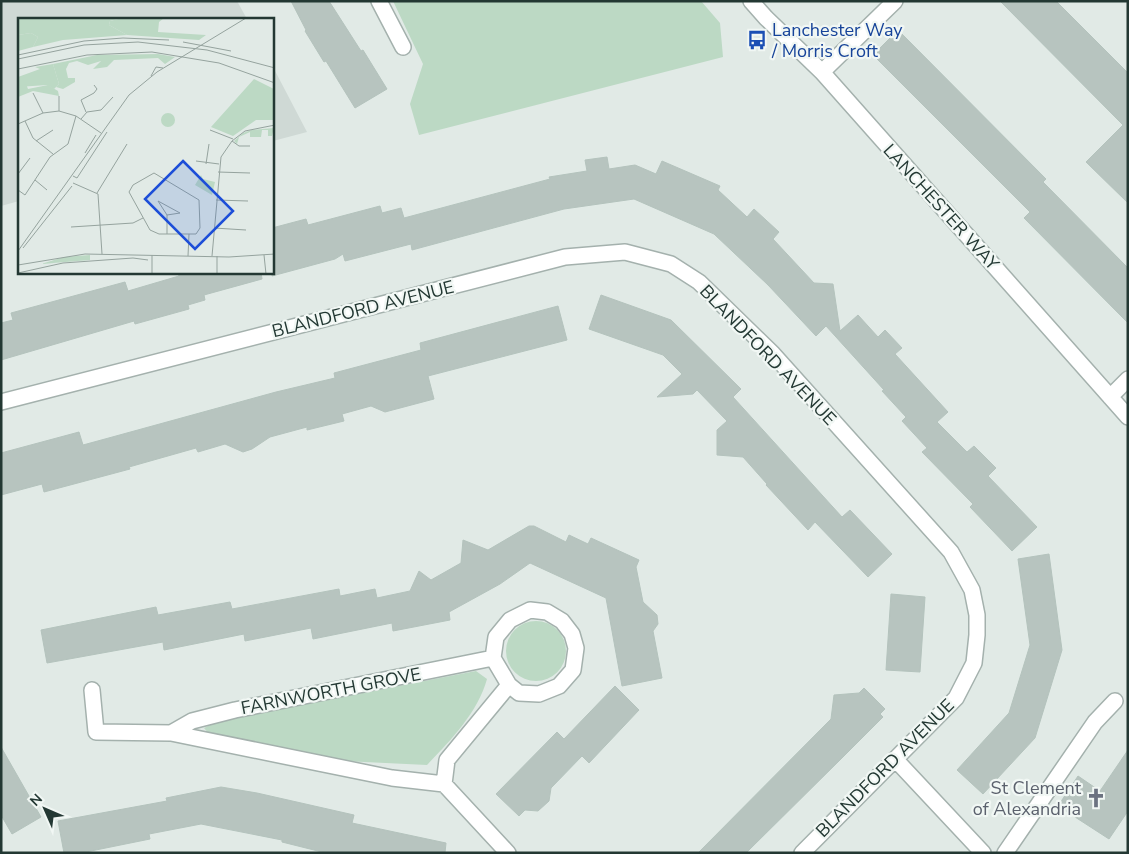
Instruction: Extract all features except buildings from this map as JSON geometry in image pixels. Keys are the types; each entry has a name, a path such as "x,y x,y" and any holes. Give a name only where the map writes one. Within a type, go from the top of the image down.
{"street":[{"path":"379,1 403,47"},
{"name":"LANCHESTER WAY","path":"751,1 822,72 1128,418"},
{"path":"822,72 895,1"},
{"name":"BLANDFORD AVENUE","path":"1,402 565,257 625,252 671,264 699,282 773,354 951,552 972,590 977,615 974,663 956,698 802,853"},
{"path":"1110,397 1128,379"},
{"path":"530,610 547,612 562,621 572,634 576,648 572,670 560,686 539,694 519,693 509,685 493,658 496,637 510,620 530,610"},
{"name":"FARNWORTH GROVE","path":"171,734 192,721 235,710 493,658"},
{"path":"444,784 447,760 509,685"},
{"path":"92,690 96,732 171,734 382,777 444,784 508,853"},
{"path":"1005,853 1095,722 1114,701"},
{"path":"895,759 984,853"}],"shaded area":[{"path":"1,1 237,1 246,18 18,18 18,201 1,206"},
{"path":"274,69 307,132 274,141"}],"green space":[{"path":"393,1 701,1 720,23 723,57 419,135 410,104 423,64"},
{"path":"536,621 553,626 561,634 566,651 561,668 553,676 536,681 519,676 511,668 506,651 511,634 519,626"},
{"path":"476,671 487,679 477,703 463,725 427,765 344,761 210,735 204,728 218,721"}],"place":[{"name":"Lanchester Way / Morris Croft","path":"757,40"},
{"name":"St Clement of Alexandria","path":"1096,798"}]}
